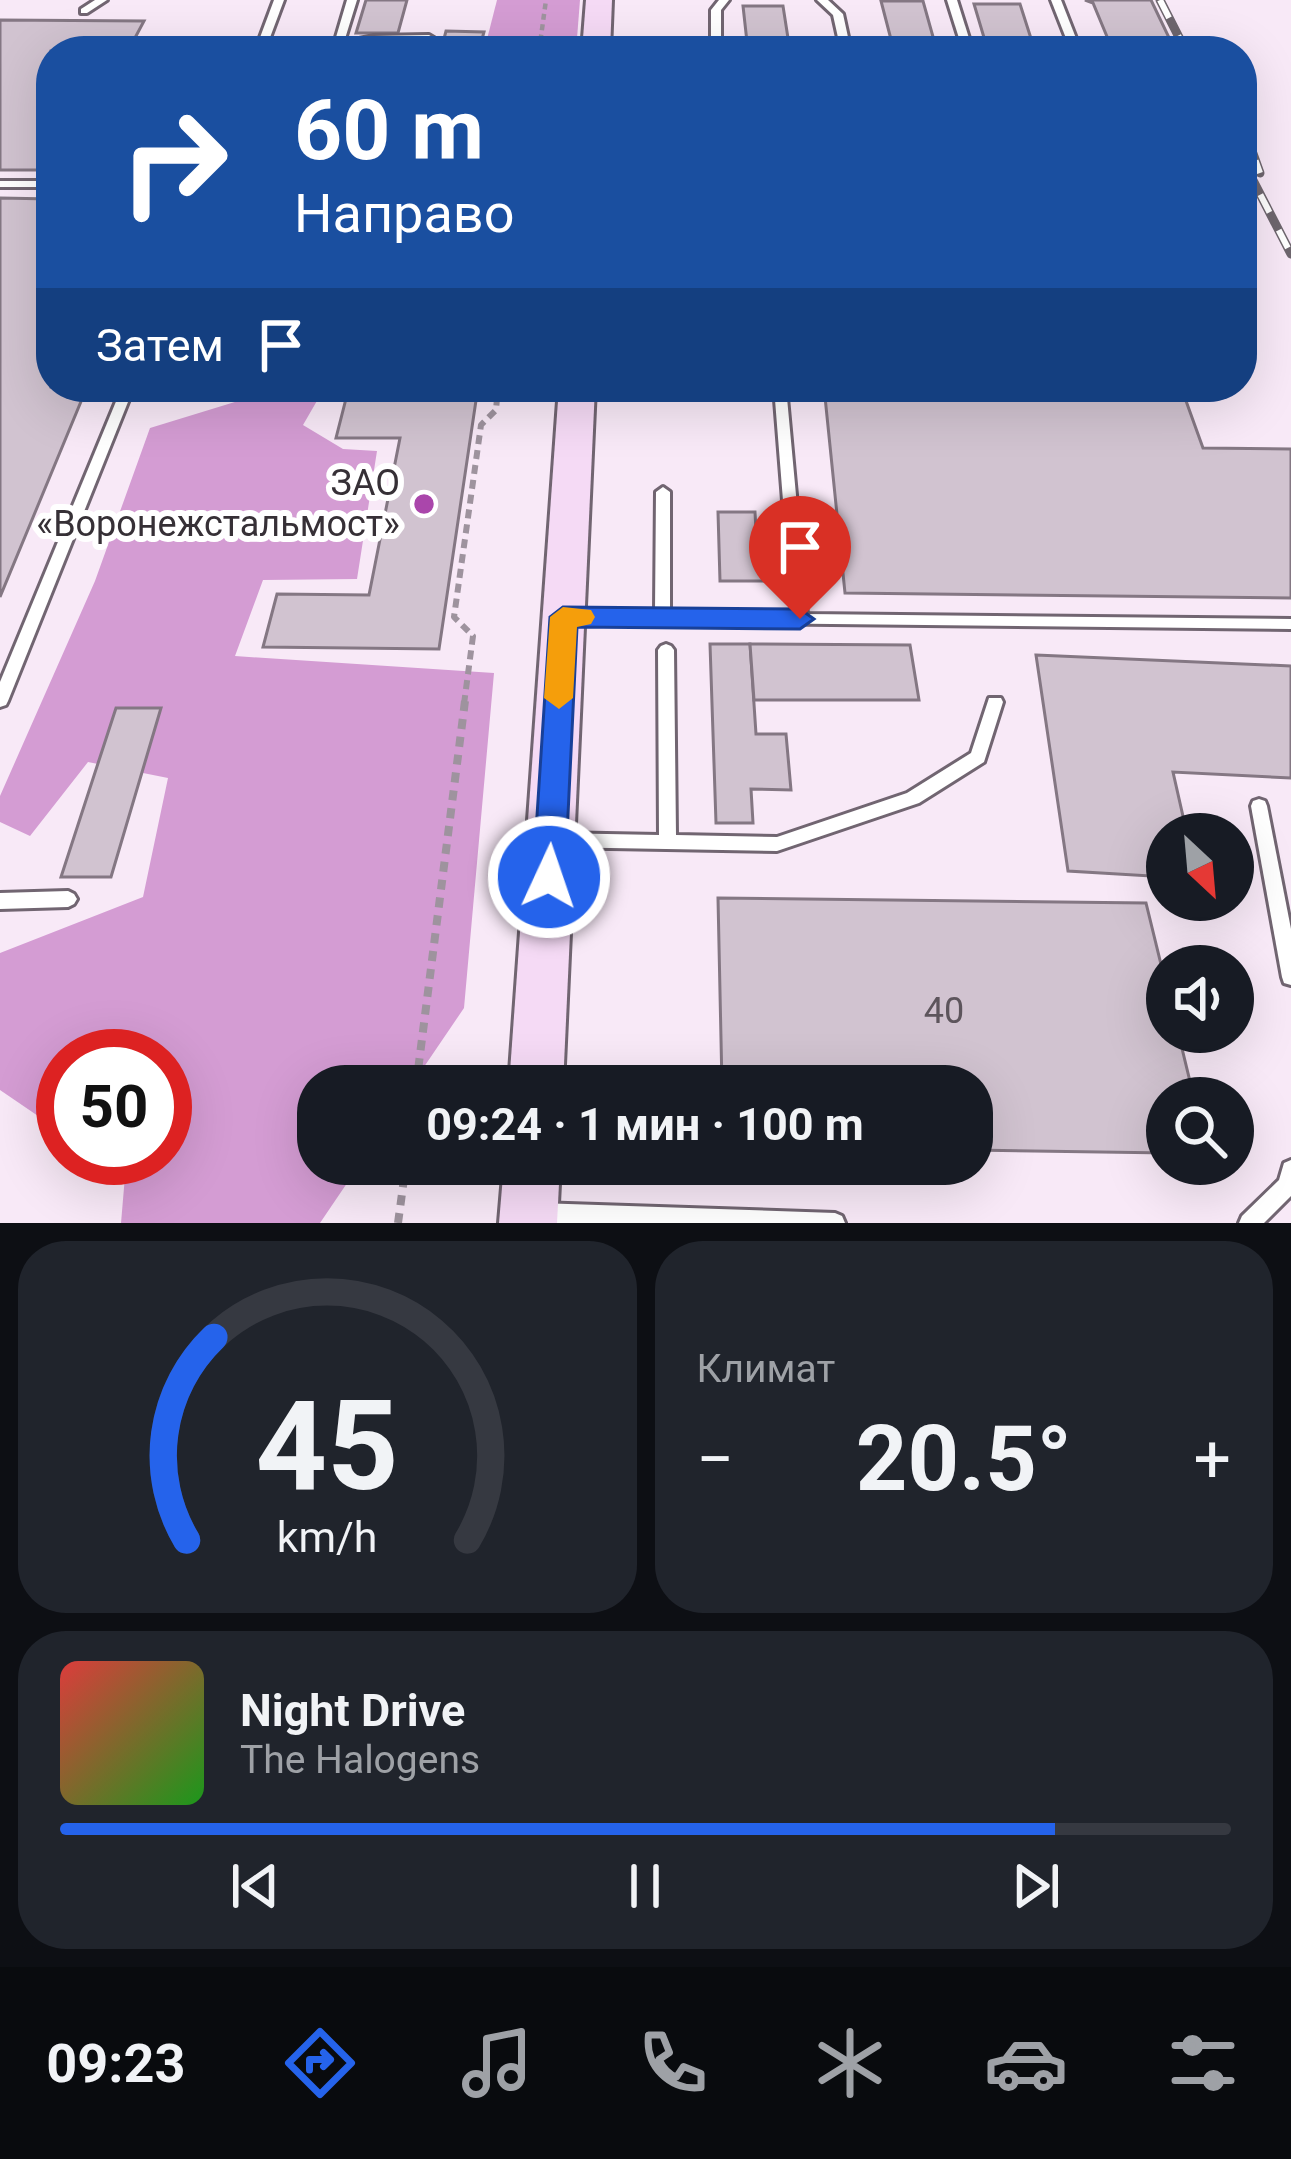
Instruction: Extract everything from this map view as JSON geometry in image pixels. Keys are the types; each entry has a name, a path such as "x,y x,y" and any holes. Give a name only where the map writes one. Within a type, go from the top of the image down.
{"main road":[{"path":"597,36 599,0"},
{"path":"537,1065 576,402"}],"lane":[{"path":"84,11 102,0"},
{"path":"266,36 279,0"},
{"path":"341,36 352,0"},
{"path":"716,36 716,10 724,0"},
{"path":"822,0 838,14 843,36"},
{"path":"952,0 963,36"},
{"path":"1056,0 1070,36"},
{"path":"0,184 36,184"},
{"path":"0,701 122,402"},
{"path":"781,402 800,619"},
{"path":"662,618 663,492"},
{"path":"563,617 1291,624"},
{"path":"666,650 668,842"},
{"path":"551,840 777,844 913,798 978,757 995,702"},
{"path":"1259,806 1291,976"},
{"path":"0,901 68,899"},
{"path":"1249,1223 1288,1185 1291,1170"},
{"path":"530,1200 835,1223"}],"path":[{"path":"541,36 546,0"},
{"path":"419,1065 473,636 454,617 481,425 496,410 497,402"},
{"path":"398,1223 403,1185"}],"shaded area":[{"path":"497,0 580,0 577,36 488,36"},
{"path":"235,402 316,402 303,425 343,449 377,451 357,579 263,580 235,656 494,673 464,1008 425,1065 297,1065 297,1185 346,1185 320,1223 121,1223 124,1185 192,1185 192,1029 36,1029 36,1115 0,1090 0,953 143,897 168,778 88,762 30,836 0,822 0,796 95,581 150,428"}],"building":[{"path":"366,0 407,0 398,33 356,33"},
{"path":"1085,0 1151,0 1168,36 1107,36 1093,3"},
{"path":"881,1 923,1 933,36 890,36"},
{"path":"974,4 1020,4 1030,36 984,36"},
{"path":"743,6 783,6 788,36 746,36"},
{"path":"0,20 144,21 136,36 36,36 36,170 0,170"},
{"path":"446,31 484,32 483,36 445,36"},
{"path":"0,198 36,199 36,402 81,402 0,597"},
{"path":"345,402 476,402 439,649 263,647 277,594 369,595 400,438 336,438"},
{"path":"826,402 1186,402 1203,448 1291,449 1291,598 845,593"},
{"path":"718,512 755,512 757,550 770,550 772,581 720,581"},
{"path":"710,644 750,644 756,734 786,734 791,790 751,789 753,823 716,823"},
{"path":"750,644 910,645 919,700 754,700"},
{"path":"1036,655 1291,666 1291,778 1173,772 1182,813 1146,813 1146,876 1068,871"},
{"path":"116,708 161,708 111,877 61,877"},
{"path":"718,898 1146,903 1146,921 1150,921 1156,945 1146,945 1146,1053 1183,1053 1189,1077 1146,1077 1146,1153 993,1150 993,1065 722,1065"}],"railway":[{"path":"1160,0 1178,36"},
{"path":"1257,165 1260,173"},
{"path":"1257,188 1291,254"}],"slow traffic":[{"path":"559,698 563,617 582,617"}],"place":[{"name":"ЗАО «Воронежстальмост»","path":"424,504"}],"route":[{"path":"549,877 563,617 800,619"}]}
